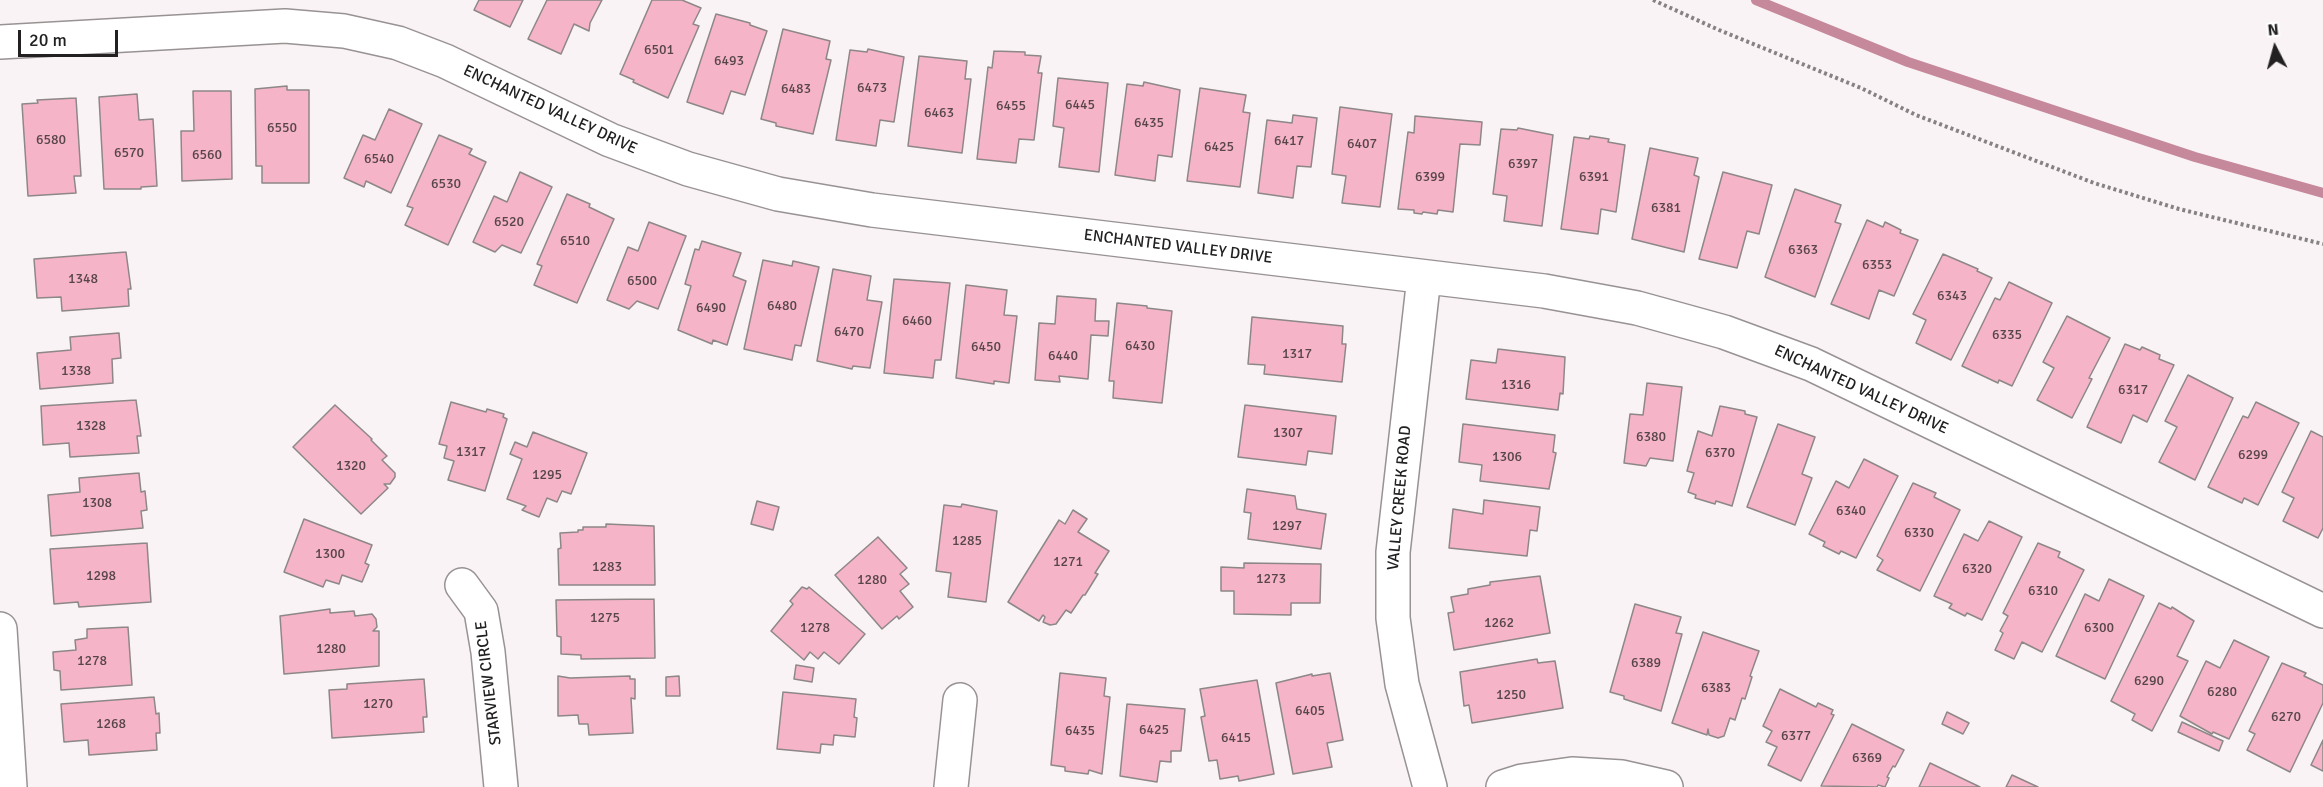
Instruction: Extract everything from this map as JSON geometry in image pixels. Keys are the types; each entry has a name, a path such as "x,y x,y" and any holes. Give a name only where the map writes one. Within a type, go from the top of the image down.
{"street":[{"name":"ENCHANTED VALLEY DRIVE","path":"0,42 285,26 344,31 398,43 445,61 610,140 688,169 778,194 872,210 1544,291 1637,308 1724,332 1800,360 2323,611"},
{"name":"VALLEY CREEK ROAD","path":"1424,277 1393,552 1393,618 1402,684 1430,787"},
{"name":"STARVIEW CIRCLE","path":"462,585 481,611 488,652 501,787"},
{"path":"0,629 10,787"},
{"path":"951,787 960,700"},
{"path":"1503,787 1522,781 1572,774 1622,777 1666,787"}],"path":[{"path":"1653,0 1719,30 1861,88 1916,115 2094,183 2179,209 2323,244"}],"building":[{"path":"479,0 523,0 510,27 474,10"},
{"path":"547,0 602,0 590,23 589,31 574,24 561,54 528,39"},
{"path":"652,0 682,0 701,8 693,24 699,26 668,98 620,74"},
{"path":"716,14 750,23 750,25 767,31 745,95 731,91 723,114 687,102"},
{"path":"783,29 830,41 826,59 831,60 813,134 776,126 776,123 761,119"},
{"path":"868,49 904,57 894,122 880,120 876,146 836,140 850,50 867,52"},
{"path":"994,51 1025,52 1025,55 1041,56 1038,73 1042,73 1034,140 1019,139 1016,163 977,159 988,67 992,68"},
{"path":"919,56 967,61 965,79 971,79 962,153 908,146"},
{"path":"1058,78 1108,83 1099,172 1059,167 1064,128 1053,126"},
{"path":"1144,82 1180,90 1172,157 1158,155 1155,181 1115,175 1127,84 1143,86"},
{"path":"287,86 287,90 309,90 309,183 262,183 262,166 256,166 255,89"},
{"path":"1200,88 1246,95 1243,112 1250,113 1240,187 1187,181"},
{"path":"193,91 231,91 232,179 182,181 181,131 194,131"},
{"path":"137,94 139,120 153,119 157,186 141,187 141,189 104,189 99,97"},
{"path":"76,98 81,176 74,176 76,193 28,196 22,104 38,103 37,100"},
{"path":"1340,107 1392,114 1380,207 1342,203 1346,176 1332,174"},
{"path":"389,109 422,124 391,193 366,181 364,187 344,178 363,135 375,140"},
{"path":"1293,115 1317,118 1311,167 1297,166 1293,198 1258,193 1267,120 1292,123"},
{"path":"1415,116 1482,122 1480,145 1460,144 1453,212 1438,210 1437,214 1423,212 1422,214 1414,213 1414,210 1398,209 1408,132 1414,133"},
{"path":"1518,128 1553,135 1542,226 1504,221 1507,196 1493,194 1501,129 1517,130"},
{"path":"439,135 472,149 469,154 486,162 448,245 405,225 413,208 407,206"},
{"path":"1590,136 1609,139 1608,142 1625,145 1616,212 1601,209 1598,234 1561,229 1574,137 1589,139"},
{"path":"1650,148 1698,158 1694,175 1699,177 1684,252 1632,239"},
{"path":"520,172 552,187 521,253 502,245 495,252 473,242 494,196 507,202"},
{"path":"1723,172 1772,185 1759,234 1747,231 1737,268 1699,259"},
{"path":"1795,189 1841,205 1835,222 1841,224 1815,297 1765,277"},
{"path":"567,194 590,204 589,207 614,219 577,303 534,285 542,266 537,264"},
{"path":"1867,220 1883,227 1885,222 1901,230 1900,233 1918,240 1894,296 1879,290 1869,319 1831,304"},
{"path":"649,222 686,236 658,309 637,301 629,309 607,300 628,247 638,251"},
{"path":"702,241 741,253 733,276 746,281 727,345 713,340 712,344 678,330 691,286 685,284 695,249 699,250"},
{"path":"126,252 131,289 128,289 129,306 62,311 61,297 37,298 34,259"},
{"path":"1943,254 1978,269 1977,271 1992,278 1951,360 1916,343 1926,320 1913,314"},
{"path":"763,260 792,266 793,261 819,267 801,346 795,345 792,360 744,349"},
{"path":"833,269 871,276 867,300 882,302 870,368 853,366 852,369 817,361"},
{"path":"894,279 950,283 941,360 935,360 933,378 884,373"},
{"path":"2009,282 2052,303 2012,386 1999,380 1998,383 1962,366 1995,298 2000,300"},
{"path":"966,285 1007,290 1004,315 1017,316 1009,383 994,381 994,384 956,378"},
{"path":"1057,296 1096,299 1095,321 1109,321 1108,336 1091,335 1088,379 1059,376 1060,382 1035,380 1039,323 1055,324"},
{"path":"1117,303 1172,311 1162,403 1113,398 1114,381 1109,381"},
{"path":"2067,316 2110,338 2089,378 2092,379 2072,418 2037,400 2054,368 2043,362"},
{"path":"1252,317 1343,326 1342,344 1346,344 1342,382 1264,374 1265,365 1248,364"},
{"path":"119,333 121,358 112,359 113,383 40,389 37,353 71,350 70,337"},
{"path":"2125,344 2140,350 2142,347 2160,355 2159,359 2174,365 2147,422 2133,415 2121,443 2087,427"},
{"path":"1498,349 1565,357 1563,394 1560,393 1558,410 1466,399 1471,360 1496,363"},
{"path":"2188,375 2233,398 2195,480 2159,462 2177,427 2165,421"},
{"path":"1647,383 1682,387 1673,461 1650,458 1646,466 1624,463 1630,414 1643,415"},
{"path":"136,400 141,436 137,436 139,453 70,457 69,443 43,445 41,406"},
{"path":"451,402 486,412 487,409 504,414 503,417 507,419 485,491 448,480 454,461 444,458 447,446 439,444"},
{"path":"2256,402 2299,423 2258,505 2244,498 2242,503 2208,487 2243,416 2248,418"},
{"path":"335,405 387,456 382,460 395,473 390,484 384,484 388,488 361,514 293,447"},
{"path":"1245,405 1336,416 1332,454 1308,451 1306,465 1238,457"},
{"path":"1720,406 1745,411 1745,414 1757,417 1732,506 1695,498 1696,495 1688,492 1694,473 1687,471 1698,431 1712,436"},
{"path":"1463,424 1555,435 1553,452 1556,453 1549,489 1480,481 1482,465 1459,462"},
{"path":"1778,424 1815,437 1802,474 1812,478 1795,525 1747,507"},
{"path":"2311,431 2323,437 2323,528 2318,538 2283,521 2294,498 2282,492"},
{"path":"533,432 587,453 571,494 562,491 557,502 547,498 539,517 522,510 526,506 507,499 522,459 510,454 515,442 527,447"},
{"path":"1864,459 1898,476 1856,558 1841,551 1839,554 1823,546 1825,542 1809,534 1836,481 1849,488"},
{"path":"139,473 141,492 145,491 147,510 141,511 143,528 51,536 48,495 80,492 79,478"},
{"path":"1913,483 1936,493 1934,497 1960,510 1920,591 1877,570 1883,560 1877,556"},
{"path":"1247,489 1295,496 1297,509 1326,514 1321,549 1248,539 1251,513 1244,512"},
{"path":"1484,500 1540,507 1537,531 1530,530 1527,556 1449,548 1453,509 1483,514"},
{"path":"757,501 779,507 773,530 751,524"},
{"path":"962,504 997,511 986,602 948,597 951,573 936,571 944,505 961,507"},
{"path":"1073,510 1087,519 1078,532 1109,551 1095,573 1098,574 1071,613 1066,610 1056,624 1050,625 1043,622 1045,617 1043,615 1039,621 1008,602 1059,520 1065,524"},
{"path":"304,519 372,545 365,563 369,565 362,582 342,575 339,584 326,580 323,587 284,572"},
{"path":"1989,521 2022,537 1982,620 1967,613 1965,616 1949,608 1952,604 1934,596 1964,534 1978,541"},
{"path":"606,524 654,526 655,585 559,585 560,533 578,532 578,530 583,530 583,527 606,527"},
{"path":"878,537 907,568 900,574 909,584 900,591 913,607 899,619 897,616 882,629 835,575"},
{"path":"147,543 151,602 79,607 78,602 54,604 50,549"},
{"path":"2038,543 2060,552 2058,557 2084,570 2042,652 2022,642 2014,659 1995,650 2003,633 2000,631 2008,616 2003,613"},
{"path":"1244,563 1321,564 1320,603 1291,603 1291,615 1234,614 1234,591 1221,591 1221,567 1244,568"},
{"path":"1540,576 1550,633 1454,650 1448,613 1454,612 1451,597 1468,594 1468,589 1490,585 1490,582"},
{"path":"2109,579 2144,596 2105,679 2056,656 2085,594 2099,601"},
{"path":"802,587 807,589 809,587 865,634 839,664 824,652 818,659 810,652 804,660 771,631 793,604 790,601"},
{"path":"654,599 655,658 581,659 581,655 561,654 561,637 557,636 556,600"},
{"path":"2159,603 2171,609 2172,607 2194,621 2177,656 2188,661 2152,731 2132,720 2135,714 2111,701"},
{"path":"1635,604 1681,617 1676,633 1682,634 1661,711 1610,692"},
{"path":"330,609 330,613 354,611 355,616 372,614 376,619 377,627 373,631 379,631 379,666 284,674 280,616"},
{"path":"128,627 132,685 61,690 60,671 54,670 53,652 76,650 75,640 87,638 87,629"},
{"path":"1703,632 1759,651 1745,699 1742,698 1735,720 1730,718 1724,736 1718,738 1709,735 1708,729 1707,735 1672,723"},
{"path":"2234,640 2269,657 2229,739 2213,732 2212,734 2180,716 2206,661 2220,668"},
{"path":"1537,659 1538,663 1555,661 1563,708 1472,723 1469,705 1464,706 1460,672"},
{"path":"2282,663 2306,673 2304,676 2323,685 2323,703 2290,772 2247,750 2255,734 2249,731"},
{"path":"796,665 814,668 812,682 794,679"},
{"path":"1060,673 1106,678 1104,696 1110,697 1102,774 1089,770 1088,774 1065,771 1065,767 1051,765"},
{"path":"1330,673 1343,740 1327,743 1332,767 1293,774 1276,683 1312,674 1312,676"},
{"path":"558,676 570,678 630,676 630,679 635,679 635,699 631,698 633,733 589,735 588,724 579,724 578,715 558,716"},
{"path":"679,676 680,696 666,696 666,677"},
{"path":"424,679 427,717 423,717 424,732 332,738 329,690 347,689 347,684"},
{"path":"1257,680 1274,774 1239,781 1238,776 1220,779 1217,760 1209,761 1201,717 1205,716 1200,689"},
{"path":"1780,689 1816,707 1818,703 1833,710 1831,714 1834,715 1801,781 1768,765 1777,747 1766,742 1772,731 1763,726"},
{"path":"783,692 856,699 855,737 834,735 833,745 821,744 820,753 777,749"},
{"path":"154,697 156,714 159,713 160,733 156,733 157,750 89,755 88,740 64,742 61,704"},
{"path":"1127,704 1185,709 1181,751 1171,751 1171,762 1160,761 1157,782 1120,776"},
{"path":"1947,712 1969,723 1963,734 1942,724"},
{"path":"2182,722 2223,741 2219,751 2178,732"},
{"path":"1852,724 1904,750 1887,777 1889,778 1885,787 1878,785 1877,787 1821,786"},
{"path":"2323,740 2323,771 2311,765"},
{"path":"1930,763 1980,787 1919,787"},
{"path":"2012,775 2038,787 2006,787"}],"waterway":[{"path":"1756,0 1908,62 2195,157 2323,193"}]}
